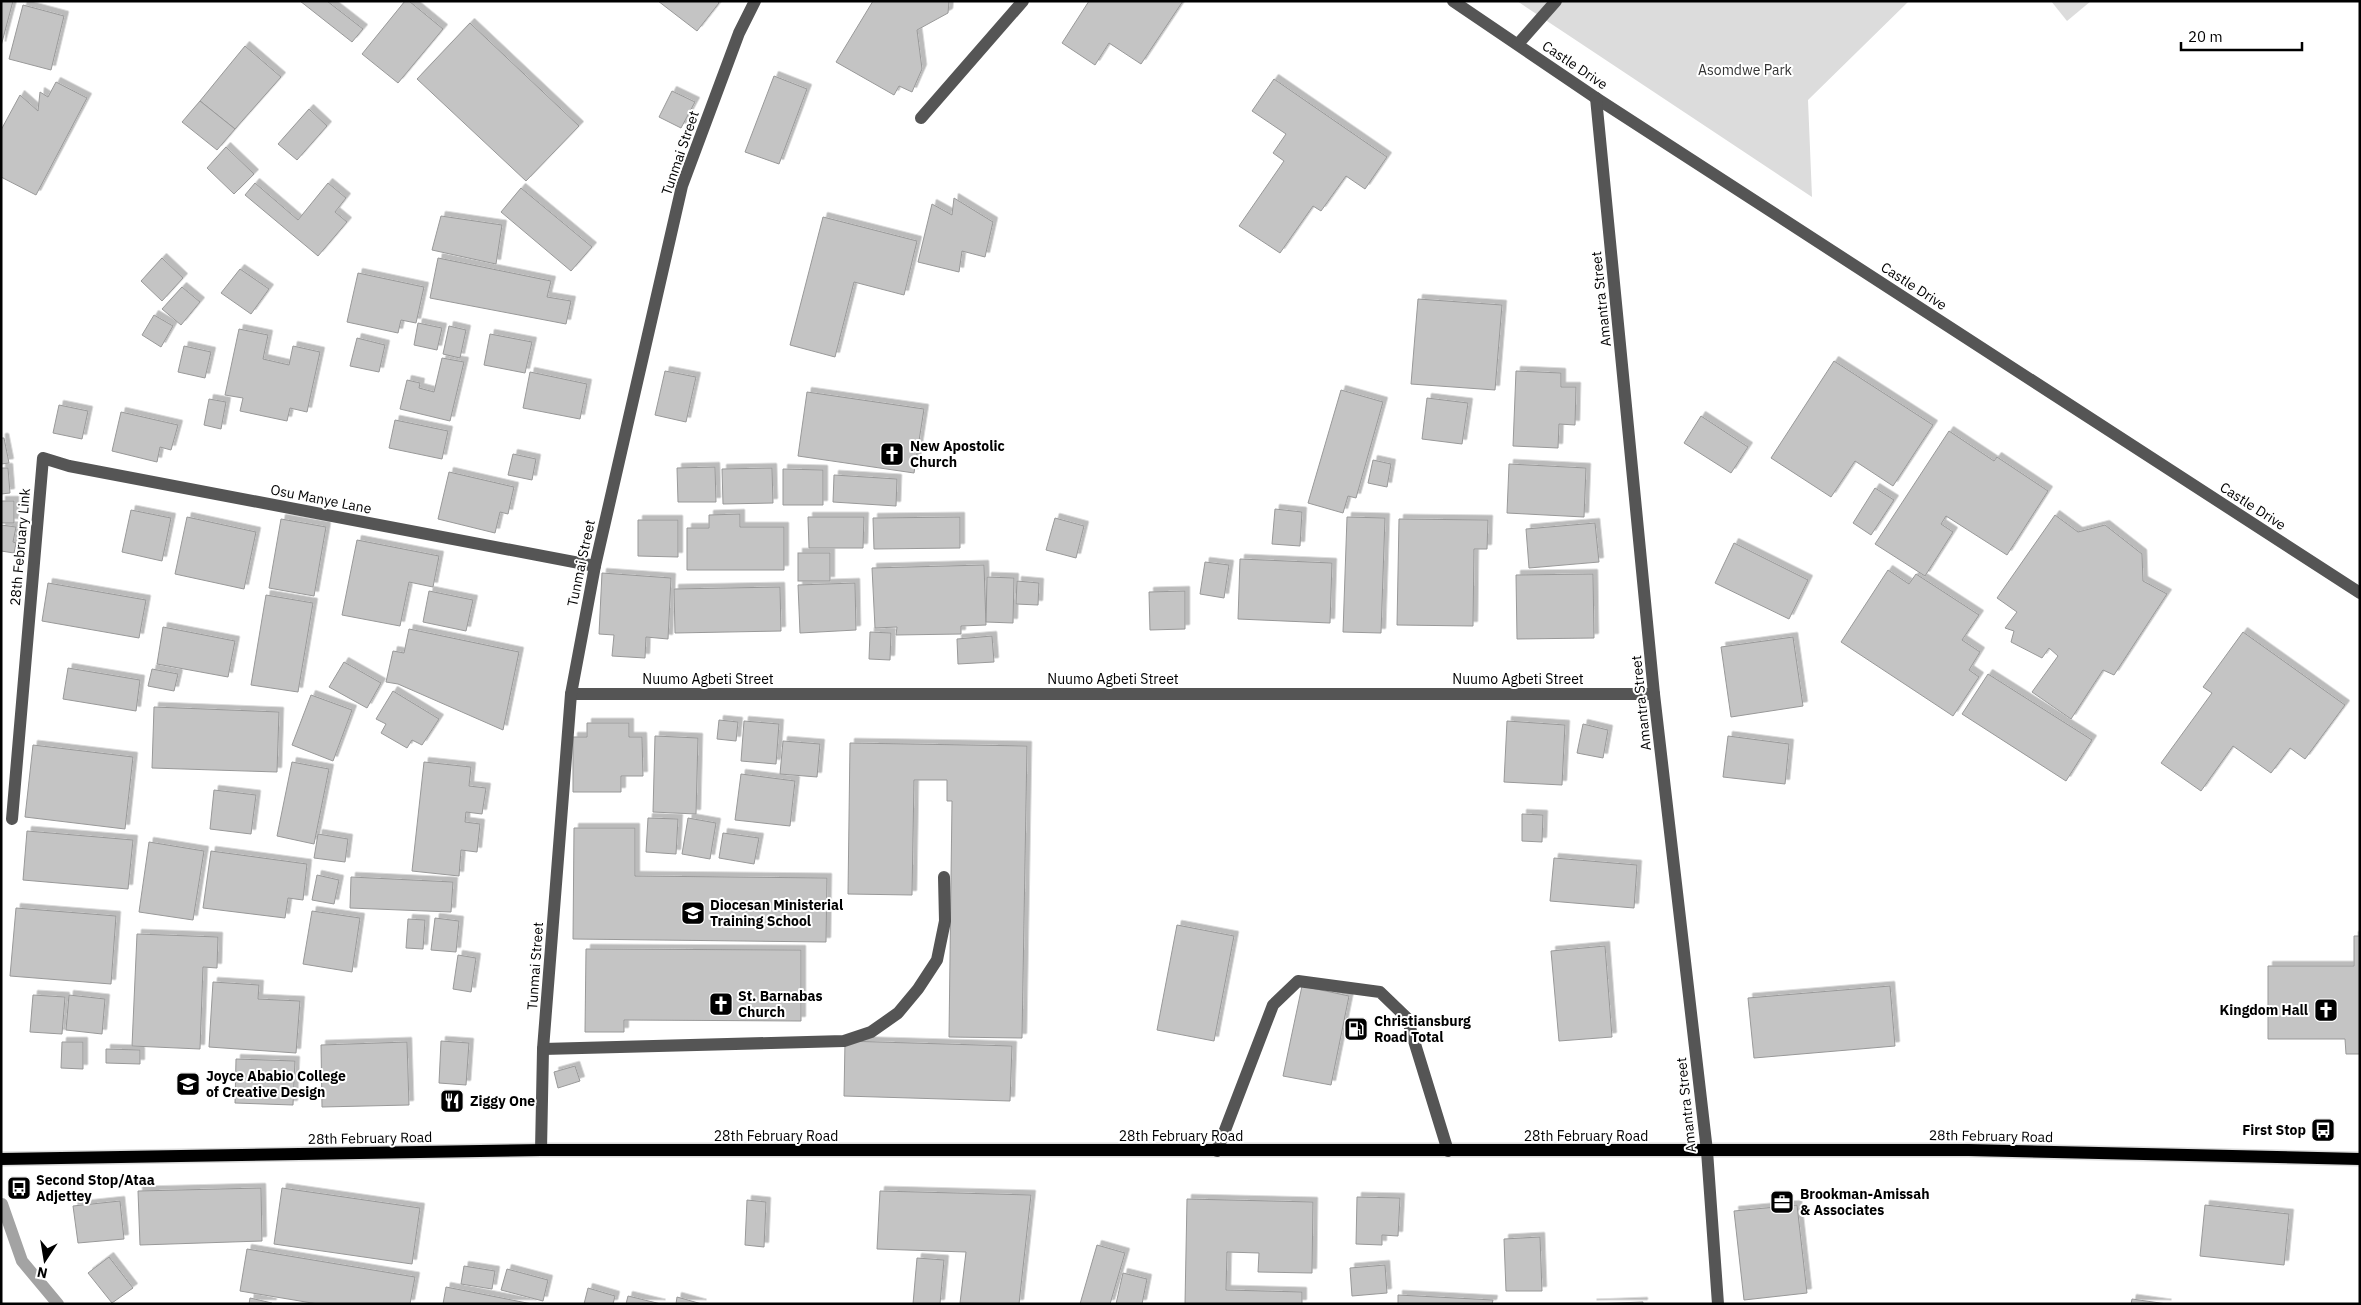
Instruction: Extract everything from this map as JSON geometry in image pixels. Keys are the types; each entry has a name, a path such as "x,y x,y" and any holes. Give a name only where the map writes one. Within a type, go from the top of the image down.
{"main road":[{"name":"28th February Road","path":"1,1159 541,1150 1969,1150 2360,1159"}],"street":[{"path":"921,118 1023,1"},
{"name":"Castle Drive","path":"1453,1 1596,98 2360,593"},
{"path":"1518,44 1556,1"},
{"name":"Tunmai Street","path":"541,1150 544,1049 571,694 594,566 682,186 750,3"},
{"name":"Amantra Street","path":"1596,98 1654,694 1707,1151 1718,1304"},
{"name":"Osu Manye Lane","path":"43,458 68,466 594,566"},
{"name":"28th February Link","path":"12,819 43,458"},
{"name":"Nuumo Agbeti Street","path":"571,694 1654,694"},
{"path":"544,1049 844,1041 871,1032 898,1013 918,989 937,960 945,921 944,877"},
{"path":"1217,1151 1273,1005 1298,981 1380,992 1407,1018 1448,1151"}],"green space":[{"name":"Asomdwe Park","path":"1517,1 1909,1 1808,100 1812,197"},
{"path":"2051,1 2091,1 2067,21"}],"building":[{"path":"1,1 13,1 1,46"},
{"path":"300,1 327,1 363,29 352,42"},
{"path":"405,1 409,1 443,29 398,83 362,54"},
{"path":"658,1 717,1 719,3 697,31"},
{"path":"873,1 949,1 948,13 917,30 922,69 912,92 899,86 894,95 836,62"},
{"path":"1089,1 1183,1 1141,64 1109,43 1095,65 1062,43"},
{"path":"23,5 64,16 51,70 9,59"},
{"path":"470,23 579,126 526,181 417,79"},
{"path":"245,46 281,77 235,129 200,101"},
{"path":"774,76 807,89 779,164 745,152"},
{"path":"1274,79 1387,157 1365,189 1346,176 1321,211 1313,206 1280,253 1239,226 1284,161 1273,153 1286,134 1252,111"},
{"path":"56,82 87,98 36,195 1,177 1,130 20,95 38,111 40,92 48,97"},
{"path":"672,91 695,102 681,128 659,117"},
{"path":"200,101 235,129 217,150 182,122"},
{"path":"309,109 327,126 297,160 278,144"},
{"path":"226,147 254,174 234,194 207,168"},
{"path":"255,183 298,220 328,183 346,198 335,212 347,222 318,256 245,195"},
{"path":"521,188 592,247 571,271 501,212"},
{"path":"954,198 993,222 985,257 962,251 959,272 918,262 932,204 952,215"},
{"path":"441,216 502,225 496,264 432,250"},
{"path":"823,217 917,241 904,295 854,282 835,357 790,345"},
{"path":"162,258 183,278 162,301 141,281"},
{"path":"438,258 551,281 547,297 571,301 566,324 430,298"},
{"path":"240,269 269,289 251,314 221,293"},
{"path":"358,273 424,287 416,323 401,320 398,333 347,322"},
{"path":"182,287 200,302 181,325 162,309"},
{"path":"1418,299 1502,305 1495,390 1411,384"},
{"path":"154,315 173,326 161,347 142,335"},
{"path":"418,323 442,328 437,350 414,345"},
{"path":"449,326 466,330 460,358 443,354"},
{"path":"239,329 268,335 263,359 289,365 293,346 320,352 307,412 290,408 287,421 240,411 243,398 225,395"},
{"path":"490,334 532,342 525,373 484,365"},
{"path":"357,338 385,345 379,372 350,366"},
{"path":"184,346 211,352 205,378 178,372"},
{"path":"442,358 464,362 450,421 400,409 407,380 420,383 419,388 434,392"},
{"path":"1834,361 1933,425 1893,486 1855,461 1831,497 1771,458"},
{"path":"665,371 696,377 686,422 655,415"},
{"path":"1516,371 1561,373 1561,387 1576,387 1575,425 1559,424 1558,448 1513,446"},
{"path":"530,372 587,384 580,419 523,408"},
{"path":"1341,390 1383,402 1356,498 1348,496 1343,513 1308,503"},
{"path":"807,392 924,409 914,473 798,456"},
{"path":"1427,398 1468,403 1462,444 1422,439"},
{"path":"209,399 226,402 221,429 204,425"},
{"path":"59,405 88,411 82,439 53,433"},
{"path":"121,412 178,425 171,450 160,447 157,462 112,451"},
{"path":"1701,416 1748,447 1731,473 1684,443"},
{"path":"395,420 448,431 442,459 389,448"},
{"path":"1949,431 1994,461 1997,457 2048,491 2007,555 1946,516 1941,524 1953,532 1925,576 1875,544"},
{"path":"1,438 4,438 9,463 1,464"},
{"path":"513,454 536,459 532,480 508,475"},
{"path":"1373,460 1391,464 1387,487 1368,483"},
{"path":"1509,464 1586,468 1584,517 1507,513"},
{"path":"715,467 716,502 678,502 677,468"},
{"path":"1,468 8,468 10,493 1,494"},
{"path":"772,468 773,503 723,504 722,469"},
{"path":"783,469 823,470 823,505 783,505"},
{"path":"449,472 514,487 508,514 500,512 495,533 438,519"},
{"path":"834,475 897,479 896,506 833,502"},
{"path":"1875,488 1894,500 1871,535 1853,523"},
{"path":"1,501 14,501 14,523 1,523"},
{"path":"1275,509 1302,512 1300,546 1272,544"},
{"path":"131,510 171,518 162,561 122,552"},
{"path":"740,514 740,527 784,527 784,570 687,570 687,528 709,528 709,515"},
{"path":"2055,515 2078,532 2105,525 2142,554 2143,581 2167,594 2114,675 2103,670 2071,719 2032,692 2058,656 2049,648 2042,658 2011,642 2014,631 2005,628 2017,612 1997,598"},
{"path":"187,517 256,532 244,589 175,574"},
{"path":"808,517 864,517 863,548 809,548"},
{"path":"960,517 960,548 874,549 873,518"},
{"path":"1347,517 1385,518 1381,633 1343,632"},
{"path":"1055,518 1084,526 1076,558 1046,550"},
{"path":"281,519 326,527 314,596 269,588"},
{"path":"1399,519 1488,520 1487,549 1474,549 1473,626 1397,625"},
{"path":"638,520 678,520 678,557 638,556"},
{"path":"1595,523 1599,562 1529,568 1526,529"},
{"path":"1,525 16,527 13,542 16,543 14,553 1,551"},
{"path":"357,540 439,556 433,587 409,582 400,626 342,615"},
{"path":"1734,543 1808,580 1789,619 1715,583"},
{"path":"798,553 830,553 830,581 798,581"},
{"path":"1240,559 1332,563 1330,623 1238,619"},
{"path":"1205,562 1229,565 1224,598 1200,594"},
{"path":"984,565 986,625 961,626 961,634 896,635 897,627 875,628 872,568"},
{"path":"1888,570 1909,584 1916,574 1979,615 1962,640 1980,652 1969,670 1979,677 1953,716 1841,642"},
{"path":"602,573 671,578 668,639 646,637 645,658 612,656 614,635 599,634"},
{"path":"1593,574 1594,638 1517,639 1516,575"},
{"path":"987,577 1014,578 1013,623 986,622"},
{"path":"1017,581 1039,583 1038,605 1016,604"},
{"path":"48,583 146,600 139,638 42,621"},
{"path":"855,583 856,630 800,633 798,585"},
{"path":"780,587 781,631 675,633 674,589"},
{"path":"429,591 473,600 466,631 423,622"},
{"path":"1185,591 1185,629 1150,630 1149,592"},
{"path":"266,595 313,603 298,692 251,685"},
{"path":"163,627 235,641 228,677 157,664"},
{"path":"409,629 519,652 503,730 398,684 386,682 393,651 404,653"},
{"path":"870,632 891,633 890,660 869,659"},
{"path":"2243,632 2345,705 2305,759 2290,748 2271,773 2233,746 2201,791 2161,763 2212,693 2203,687"},
{"path":"992,636 994,662 958,664 957,639"},
{"path":"1793,637 1803,706 1731,717 1721,647"},
{"path":"344,662 381,683 367,708 329,687"},
{"path":"68,668 140,680 136,711 63,699"},
{"path":"152,669 178,674 174,691 148,686"},
{"path":"1988,674 2092,740 2066,781 1962,714"},
{"path":"393,691 439,719 422,745 412,740 407,748 381,733 386,724 376,719"},
{"path":"311,695 352,710 333,761 292,745"},
{"path":"154,707 279,712 277,772 152,768"},
{"path":"719,720 738,722 736,741 717,739"},
{"path":"744,721 779,724 776,764 741,761"},
{"path":"1507,721 1565,725 1562,785 1504,782"},
{"path":"587,723 629,723 629,737 642,737 643,776 621,776 621,792 573,792 573,737 587,737"},
{"path":"1583,724 1608,730 1603,758 1577,753"},
{"path":"655,736 698,738 696,814 653,812"},
{"path":"1728,736 1789,744 1785,784 1723,777"},
{"path":"783,741 820,744 817,777 780,774"},
{"path":"850,743 1027,746 1022,1038 949,1037 952,801 947,801 947,780 914,780 912,895 848,894"},
{"path":"33,745 133,757 125,829 25,817"},
{"path":"292,762 329,769 314,844 277,836"},
{"path":"424,762 471,767 469,786 486,788 482,814 466,812 465,822 480,824 477,852 461,850 459,876 412,871"},
{"path":"741,774 795,781 790,826 735,820"},
{"path":"214,790 256,795 251,834 210,829"},
{"path":"1522,814 1543,815 1542,842 1522,841"},
{"path":"648,818 678,819 676,854 646,852"},
{"path":"688,818 716,823 710,859 682,854"},
{"path":"574,828 635,828 635,876 827,878 826,942 573,939"},
{"path":"27,831 133,840 128,889 23,880"},
{"path":"723,833 759,838 754,864 719,858"},
{"path":"318,834 348,839 345,862 314,858"},
{"path":"149,842 204,851 193,920 139,912"},
{"path":"211,851 307,864 303,900 288,898 285,918 203,908"},
{"path":"1554,858 1637,865 1634,908 1550,901"},
{"path":"317,875 339,880 334,904 312,900"},
{"path":"351,877 453,882 451,912 350,908"},
{"path":"16,908 116,916 111,984 10,976"},
{"path":"312,911 360,918 352,972 303,964"},
{"path":"435,918 459,921 456,952 431,950"},
{"path":"408,919 425,920 423,949 406,948"},
{"path":"1177,925 1234,936 1214,1041 1157,1030"},
{"path":"137,934 218,937 217,968 203,967 200,1049 132,1046"},
{"path":"2354,936 2360,936 2360,1054 2346,1054 2345,1039 2268,1039 2268,966 2354,966"},
{"path":"1605,946 1612,1037 1559,1041 1551,951"},
{"path":"586,949 801,950 801,1021 624,1020 624,1032 585,1032"},
{"path":"458,955 476,958 471,992 453,989"},
{"path":"213,982 259,985 258,999 300,1001 296,1053 209,1047"},
{"path":"1302,986 1349,996 1331,1085 1283,1076"},
{"path":"1890,986 1895,1046 1754,1058 1748,998"},
{"path":"33,995 65,997 62,1034 30,1032"},
{"path":"69,995 105,999 102,1034 66,1030"},
{"path":"441,1041 469,1043 466,1085 439,1083"},
{"path":"845,1041 1012,1046 1010,1101 844,1096"},
{"path":"62,1042 83,1042 83,1069 61,1068"},
{"path":"407,1042 409,1105 322,1107 321,1045"},
{"path":"106,1049 140,1050 140,1064 106,1063"},
{"path":"236,1059 295,1061 293,1105 235,1103"},
{"path":"575,1066 580,1081 558,1088 554,1072"},
{"path":"261,1188 262,1241 140,1245 138,1191"},
{"path":"282,1188 420,1208 412,1264 274,1244"},
{"path":"880,1191 1031,1195 1019,1304 960,1303 966,1252 877,1249"},
{"path":"1357,1197 1400,1198 1398,1236 1382,1235 1382,1245 1356,1244"},
{"path":"1187,1199 1313,1202 1312,1273 1258,1272 1259,1253 1227,1252 1226,1290 1302,1292 1302,1304 1185,1304"},
{"path":"747,1200 766,1202 764,1247 745,1245"},
{"path":"120,1201 124,1239 78,1243 73,1206"},
{"path":"1797,1205 1807,1293 1744,1300 1734,1211"},
{"path":"2205,1205 2289,1214 2284,1265 2200,1256"},
{"path":"1540,1237 1542,1291 1506,1291 1504,1239"},
{"path":"1097,1245 1125,1253 1110,1304 1080,1304"},
{"path":"247,1249 415,1277 410,1304 318,1304 240,1291"},
{"path":"109,1257 133,1288 112,1303 88,1273"},
{"path":"917,1258 944,1260 940,1304 913,1304"},
{"path":"1385,1265 1387,1293 1352,1296 1350,1268"},
{"path":"464,1266 495,1271 492,1289 461,1284"},
{"path":"507,1269 548,1280 543,1301 501,1290"},
{"path":"1123,1273 1147,1279 1142,1304 1116,1304"},
{"path":"446,1287 532,1304 443,1304"},
{"path":"588,1288 615,1296 613,1304 584,1304"},
{"path":"1398,1295 1493,1300 1492,1304 1398,1304"},
{"path":"628,1296 661,1304 626,1304"},
{"path":"677,1297 702,1304 676,1304"},
{"path":"250,1298 272,1303 272,1304 249,1304"},
{"path":"2132,1299 2167,1304 2131,1304"},
{"path":"1643,1302 1643,1304 1592,1304"}],"waterway":[{"path":"2,1204 22,1261 58,1304"}],"place":[{"name":"New Apostolic Church","path":"892,454"},
{"name":"Diocesan Ministerial Training School","path":"693,913"},
{"name":"St. Barnabas Church","path":"721,1004"},
{"name":"Kingdom Hall","path":"2326,1010"},
{"name":"Christiansburg Road Total","path":"1356,1029"},
{"name":"Joyce Ababio College of Creative Design","path":"188,1084"},
{"name":"Ziggy One","path":"452,1101"},
{"name":"First Stop","path":"2323,1130"},
{"name":"Second Stop/Ataa Adjettey","path":"19,1188"},
{"name":"Brookman-Amissah & Associates","path":"1782,1202"}]}
